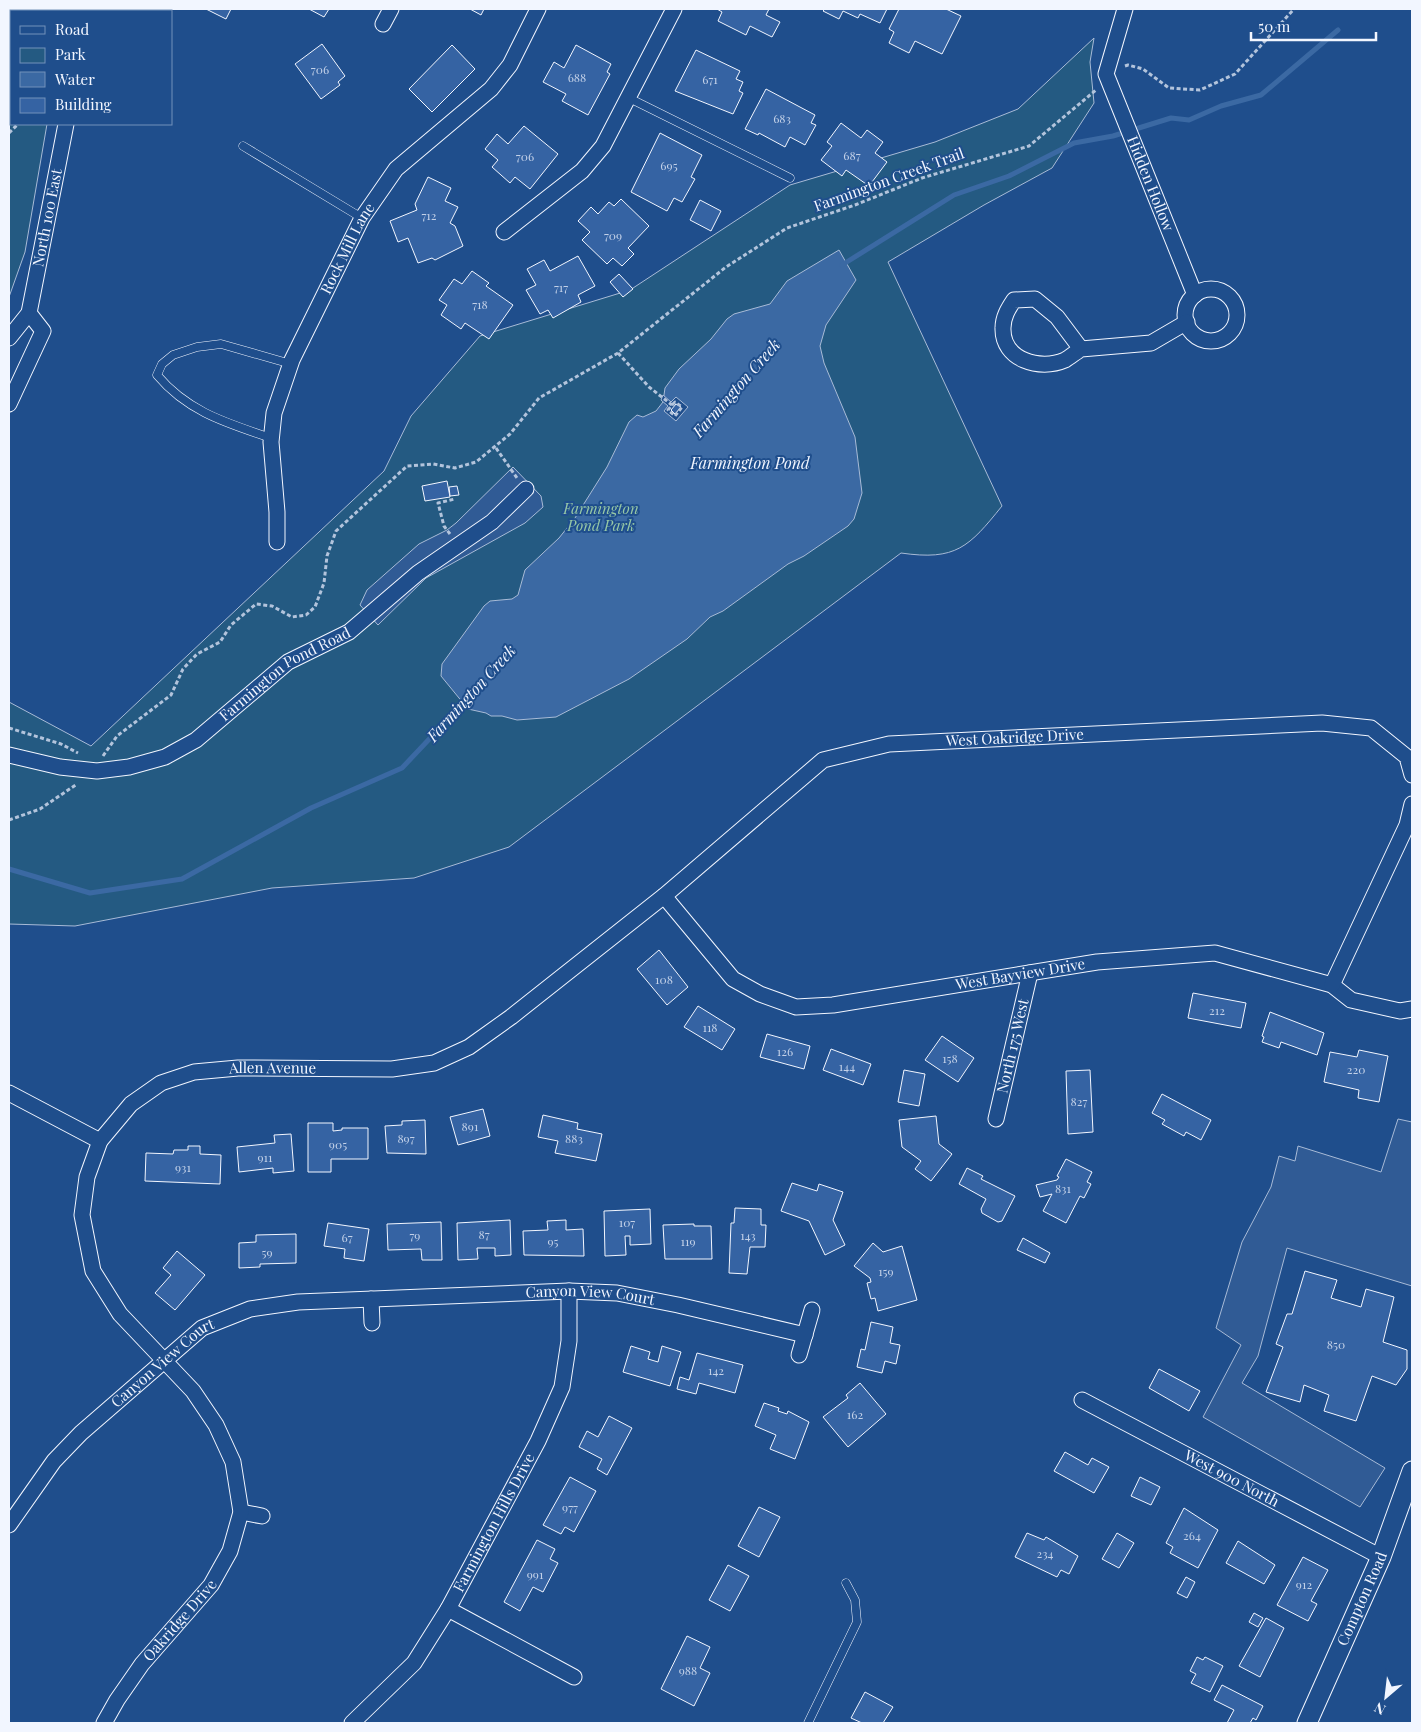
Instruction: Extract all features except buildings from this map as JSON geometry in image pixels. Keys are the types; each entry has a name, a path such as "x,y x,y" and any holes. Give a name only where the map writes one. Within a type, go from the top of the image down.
{"street":[{"path":"383,24 391,9"},
{"name":"Rock Mill Lane","path":"276,542 277,512 271,438 274,413 291,364 362,218 396,169 491,89 510,65 538,9"},
{"path":"504,232 582,171 603,146 674,9"},
{"path":"1106,74 1125,9"},
{"name":"Hidden Hollow","path":"1106,74 1195,295"},
{"name":"North 100 East","path":"29,313 66,125"},
{"path":"1211,289 1228,295 1237,309 1235,326 1230,333 1214,341 1197,336 1186,322 1186,307 1195,295 1211,289"},
{"path":"1081,349 1057,316 1035,299 1014,300 1005,314 1003,330 1006,344 1018,358 1033,364 1048,364 1065,360 1081,349 1151,343 1186,322"},
{"path":"9,338 29,313 43,331 9,404"},
{"name":"Farmington Pond Road","path":"9,755 60,767 129,767 166,757 196,740 288,662 349,632 418,573 460,546 492,522 526,489"},
{"name":"West Oakridge Drive","path":"664,896 823,760 889,744 1322,723 1371,728 1406,758 1412,775"},
{"path":"1332,985 1407,824 1412,804"},
{"name":"West Bayview Drive","path":"664,896 733,979 760,994 796,1007 833,1005 1097,962 1214,953 1332,985 1351,1000 1400,1011 1412,1009"},
{"name":"Allen Avenue","path":"165,1360 120,1314 93,1271 82,1215 87,1177 100,1141 131,1104 161,1083 194,1072 238,1068 392,1069 434,1063 469,1047 511,1018 664,896"},
{"name":"North 175 West","path":"996,1119 1030,973"},
{"path":"9,1092 100,1141"},
{"name":"Canyon View Court","path":"10,1520 54,1462 81,1432 202,1328 250,1309 298,1302 569,1291 626,1294 805,1335"},
{"name":"Farmington Hills Drive","path":"352,1723 414,1663 448,1609 538,1441 562,1387 569,1341 569,1291"},
{"path":"371,1299 372,1322"},
{"path":"799,1355 812,1310"},
{"name":"Oakridge Drive","path":"104,1723 117,1700 142,1664 211,1584 230,1551 241,1512 233,1462 216,1425 193,1391 165,1360"},
{"name":"West 900 North","path":"1082,1400 1381,1557"},
{"name":"Compton Road","path":"1307,1723 1381,1557 1412,1471"},
{"path":"241,1512 262,1516"},
{"path":"448,1609 574,1677"}],"lane":[{"path":"627,97 790,178"},
{"path":"243,146 362,218"},
{"path":"271,438 212,418 182,399 157,375 162,364 173,355 197,347 221,344 291,364"},
{"path":"808,1723 857,1622 855,1600 846,1583"}],"path":[{"path":"1106,74 1128,65 1143,69 1169,88 1200,90 1235,74 1294,9"},
{"name":"Farmington Creek Trail","path":"96,767 117,736 171,695 183,669 197,654 220,642 231,625 256,604 272,606 292,617 306,615 315,607 324,583 327,556 336,531 407,466 432,464 455,468 476,462 496,448 539,398 618,353 726,267 787,228 854,205 922,178 1030,146 1094,92 1106,74"},
{"path":"618,353 649,387 672,405"},
{"path":"675,402 682,407 675,416 668,410 672,405 675,402"},
{"path":"496,448 508,468 526,489"},
{"path":"455,499 438,503 444,526 460,546"},
{"path":"9,728 61,744 96,767 40,809 9,820"}],"green space":[{"path":"9,9 89,9 10,10 10,125 47,125 25,252 9,297"},
{"name":"Farmington Pond Park","path":"1094,38 1090,62 1094,103 1052,168 984,205 888,262 1002,506 970,541 960,548 935,555 901,553 509,847 414,878 272,888 75,926 9,924 9,702 91,746 384,471 411,416 480,336 630,290 790,185 935,142 1018,109"}],"shaded area":[{"path":"513,467 541,496 543,507 525,523 426,578 378,625 360,605 367,590 419,544 447,530 456,523"},
{"path":"1398,1119 1412,1122 1412,1286 1287,1248 1258,1356 1242,1383 1385,1468 1360,1507 1203,1417 1241,1345 1216,1328 1242,1242 1271,1187 1279,1156 1295,1161 1298,1146 1381,1172"}],"water":[{"name":"Farmington Pond","path":"839,250 856,280 826,325 820,346 824,363 855,437 862,493 854,519 848,526 804,556 788,564 723,611 710,617 687,639 629,679 556,717 517,720 502,716 491,716 468,709 441,676 442,664 484,606 490,601 512,599 518,595 525,570 559,538 575,518 607,467 629,422 637,415 643,417 656,411 663,402 665,388 679,369 711,339 727,319 734,314 770,304 787,281"}],"pier":[{"path":"663,395 671,402 676,397 688,407 676,421 664,411 668,406 661,400"}],"waterway":[{"name":"Farmington Creek","path":"842,265 954,195 1009,176 1074,143 1113,136 1171,118 1189,120 1221,106 1261,95 1338,30"},
{"name":"Farmington Creek","path":"9,869 90,893 182,879 311,808 402,768 467,699"}]}
